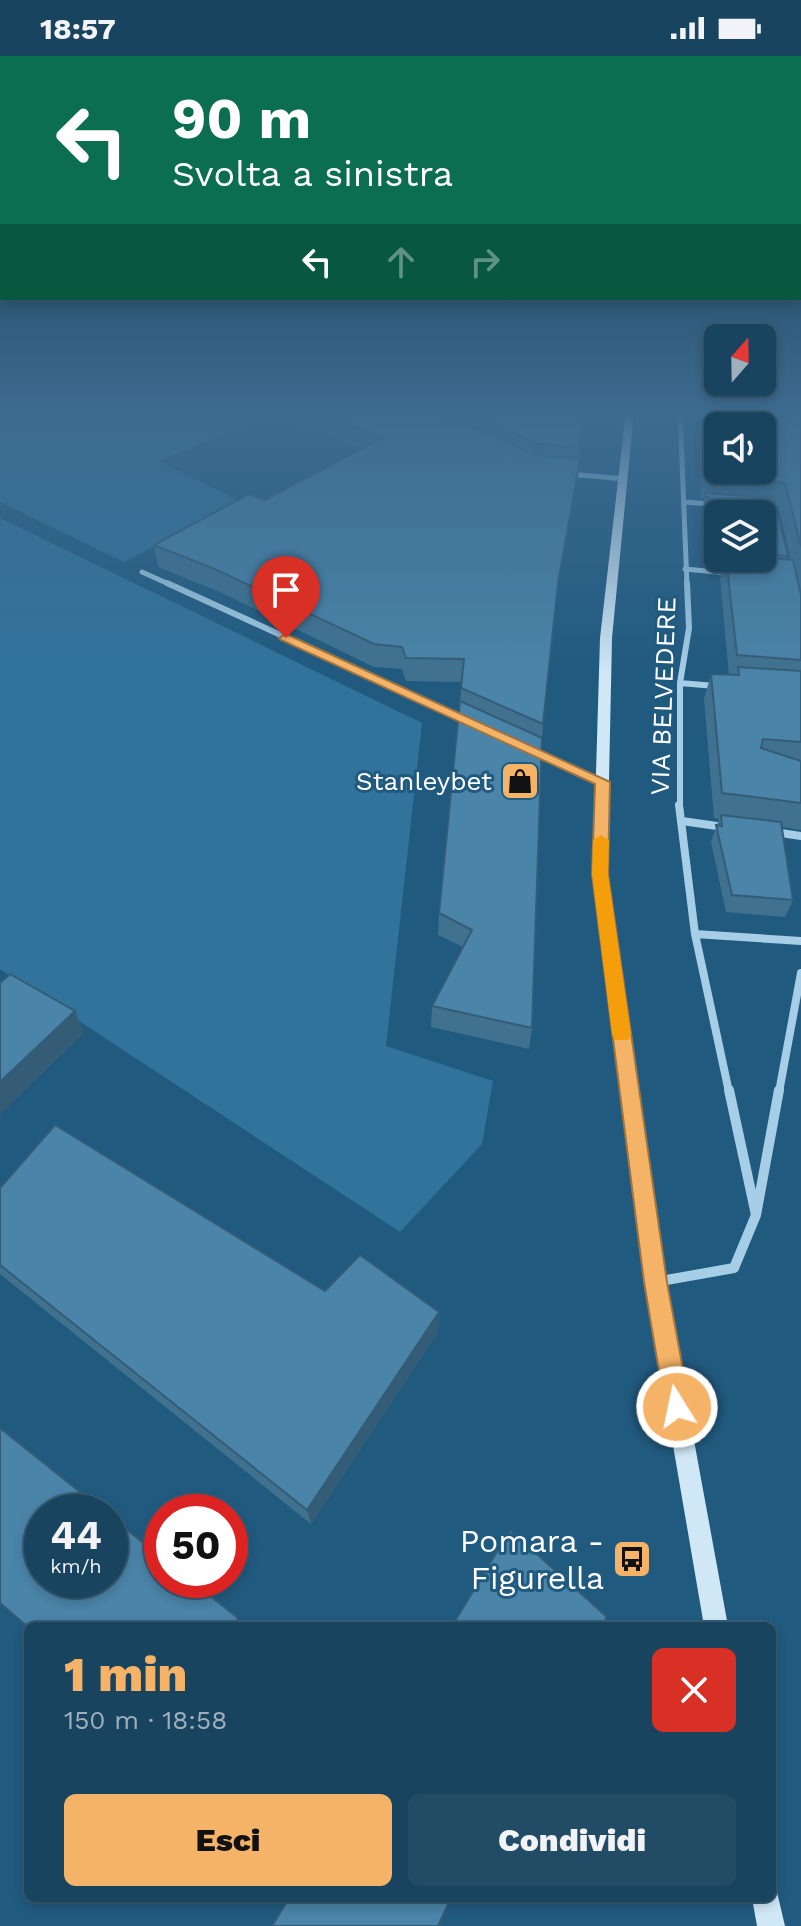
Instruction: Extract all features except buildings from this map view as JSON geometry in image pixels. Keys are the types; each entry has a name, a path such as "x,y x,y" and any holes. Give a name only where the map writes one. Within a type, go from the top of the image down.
{"main road":[{"path":"623,498 606,638 600,874 655,1282 715,1622"},
{"path":"767,1902 771,1926"}],"street":[{"name":"VIA BELVEDERE","path":"684,498 689,628 680,683 682,821 695,934 756,1215"},
{"path":"684,502 704,503"},
{"path":"685,569 731,574"},
{"path":"142,572 473,723"},
{"path":"680,683 725,686"},
{"path":"530,749 602,782"},
{"path":"682,821 741,829"},
{"path":"771,832 801,836"},
{"path":"695,934 801,941"},
{"path":"655,1282 734,1268 756,1215 801,973"}],"shaded area":[{"path":"0,498 234,498 242,502 124,562 0,502"},
{"path":"0,518 422,723 386,1046 493,1081 482,1144 400,1232 0,969"}],"slow traffic":[{"path":"601,840 600,874 622,1034"}],"place":[{"name":"Stanleybet","path":"520,781"},
{"name":"Pomara - Figurella","path":"632,1559"}],"route":[{"path":"286,638 602,782 600,874 655,1282 677,1407"}]}
